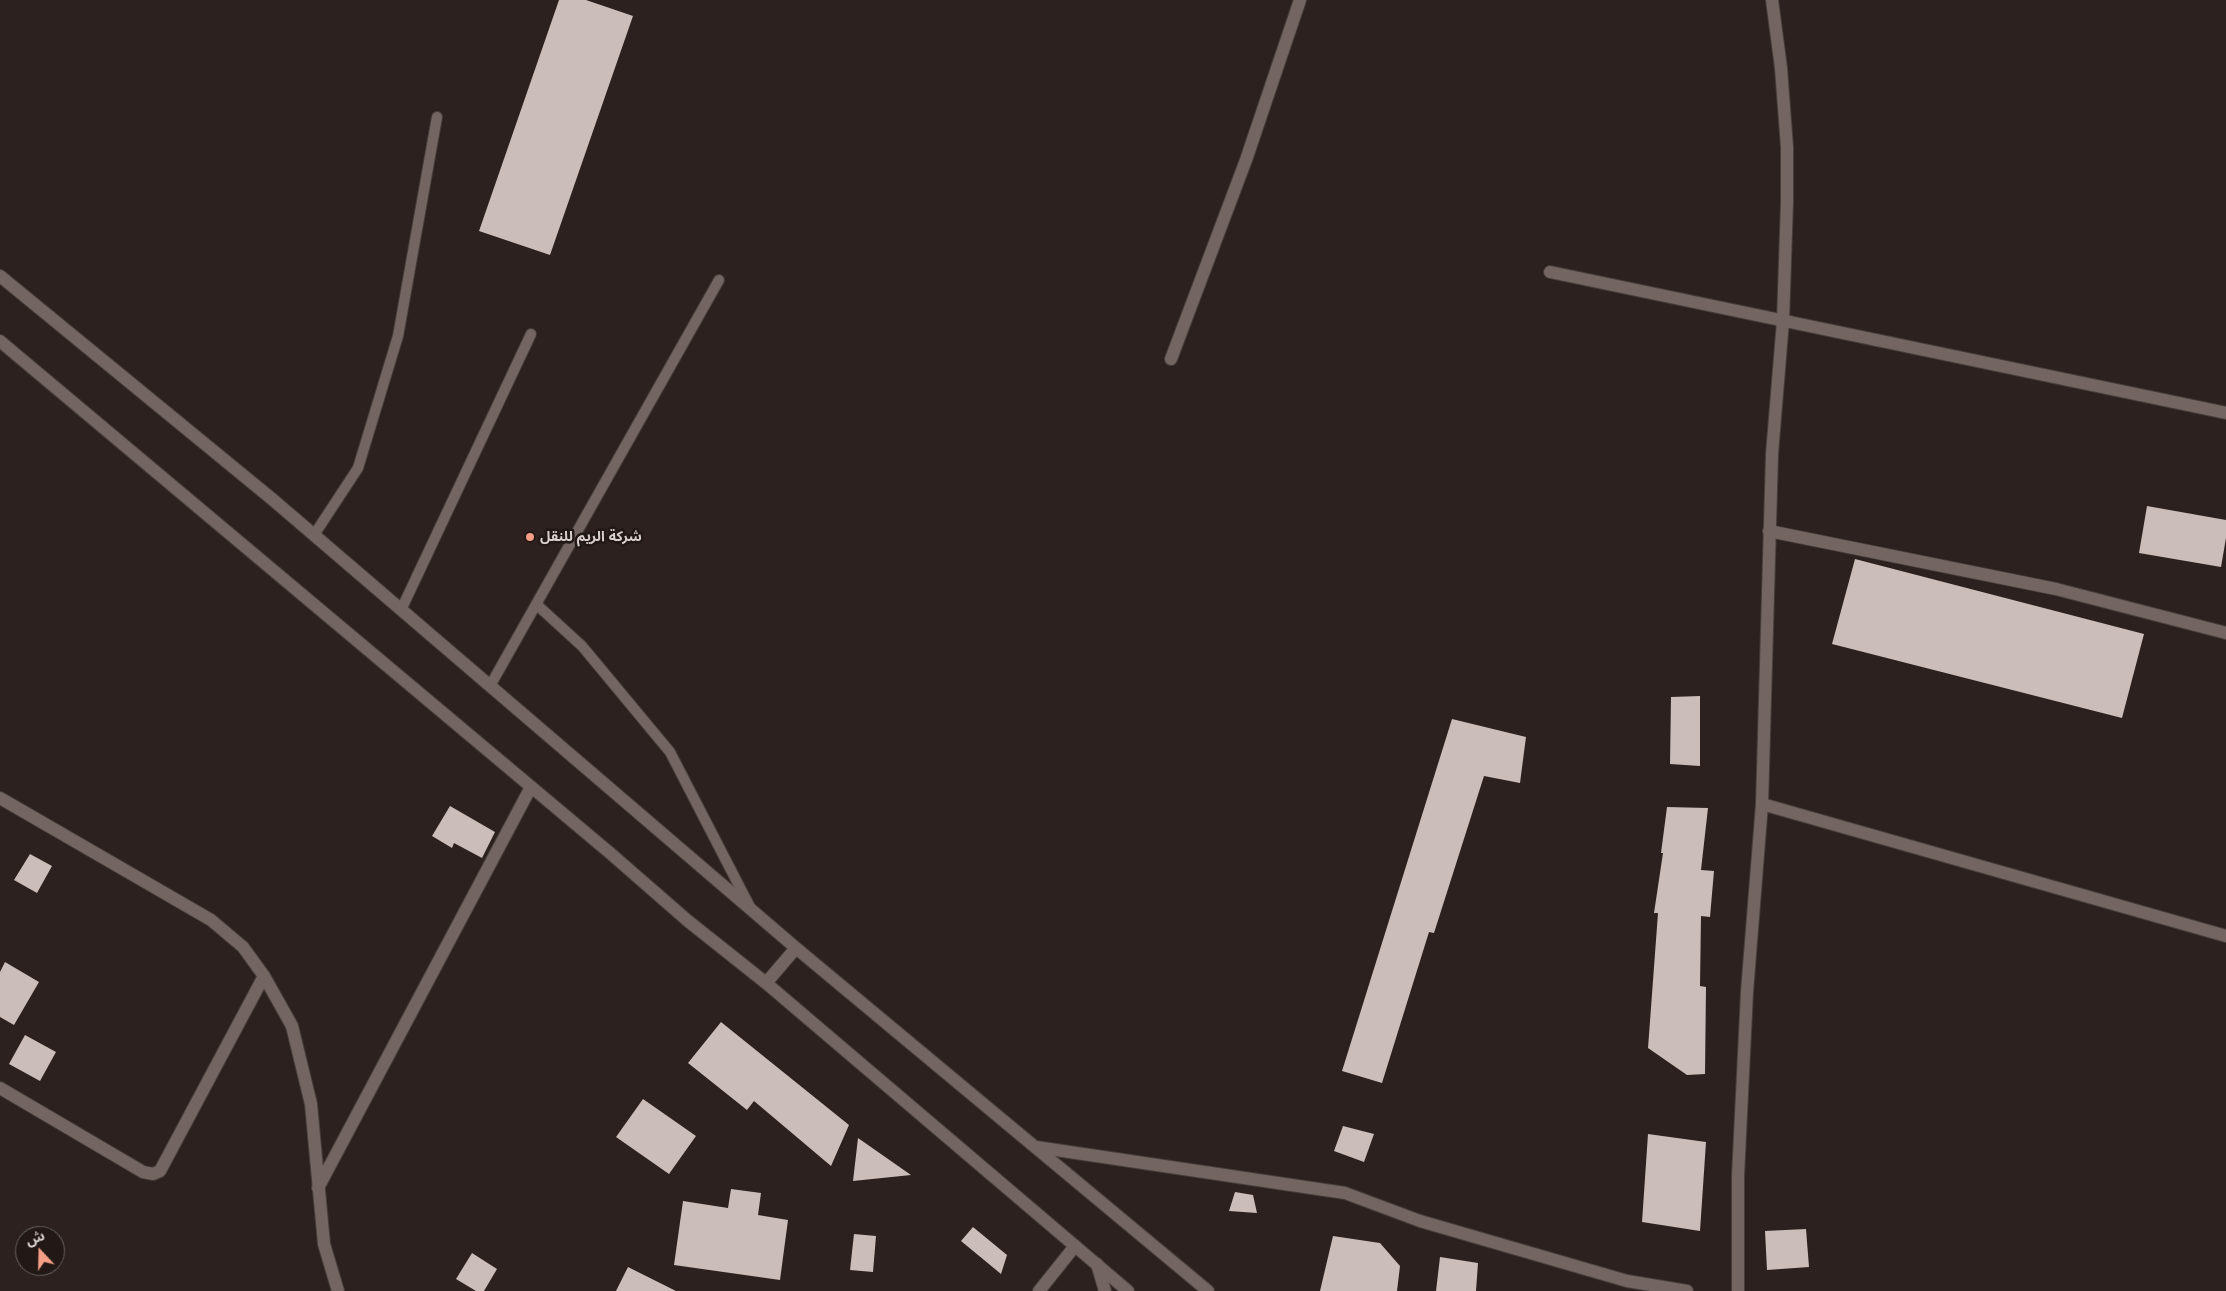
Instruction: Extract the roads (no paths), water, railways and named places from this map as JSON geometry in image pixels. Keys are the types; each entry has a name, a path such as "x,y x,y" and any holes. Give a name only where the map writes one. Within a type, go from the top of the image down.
{"street":[{"path":"1171,359 1246,160 1300,0"},
{"path":"1738,1291 1738,1176 1747,992 1762,804 1772,454 1783,321 1787,147 1781,68 1772,0"},
{"path":"1550,272 2226,413"},
{"path":"0,276 314,536 796,948 1208,1291"},
{"path":"0,341 531,786 688,921 766,983 1128,1291"},
{"path":"1769,531 2056,590 2226,633"},
{"path":"318,1189 531,786"},
{"path":"0,798 211,920 243,947 264,976 292,1026 311,1104 324,1244 338,1291"},
{"path":"1762,804 2226,936"},
{"path":"766,983 796,948"},
{"path":"0,1088 143,1172 153,1174 160,1171 264,976"},
{"path":"1036,1147 1345,1193 1420,1221 1627,1281 1687,1291"},
{"path":"1038,1291 1075,1246"},
{"path":"1097,1264 1105,1291"}],"lane":[{"path":"314,536 358,468 398,336 437,117"},
{"path":"490,686 719,280"},
{"path":"401,610 532,334"},
{"path":"536,604 582,646 670,752 751,909"}],"place":[{"name":"شركة الريم للنقل","path":"530,537"}]}
